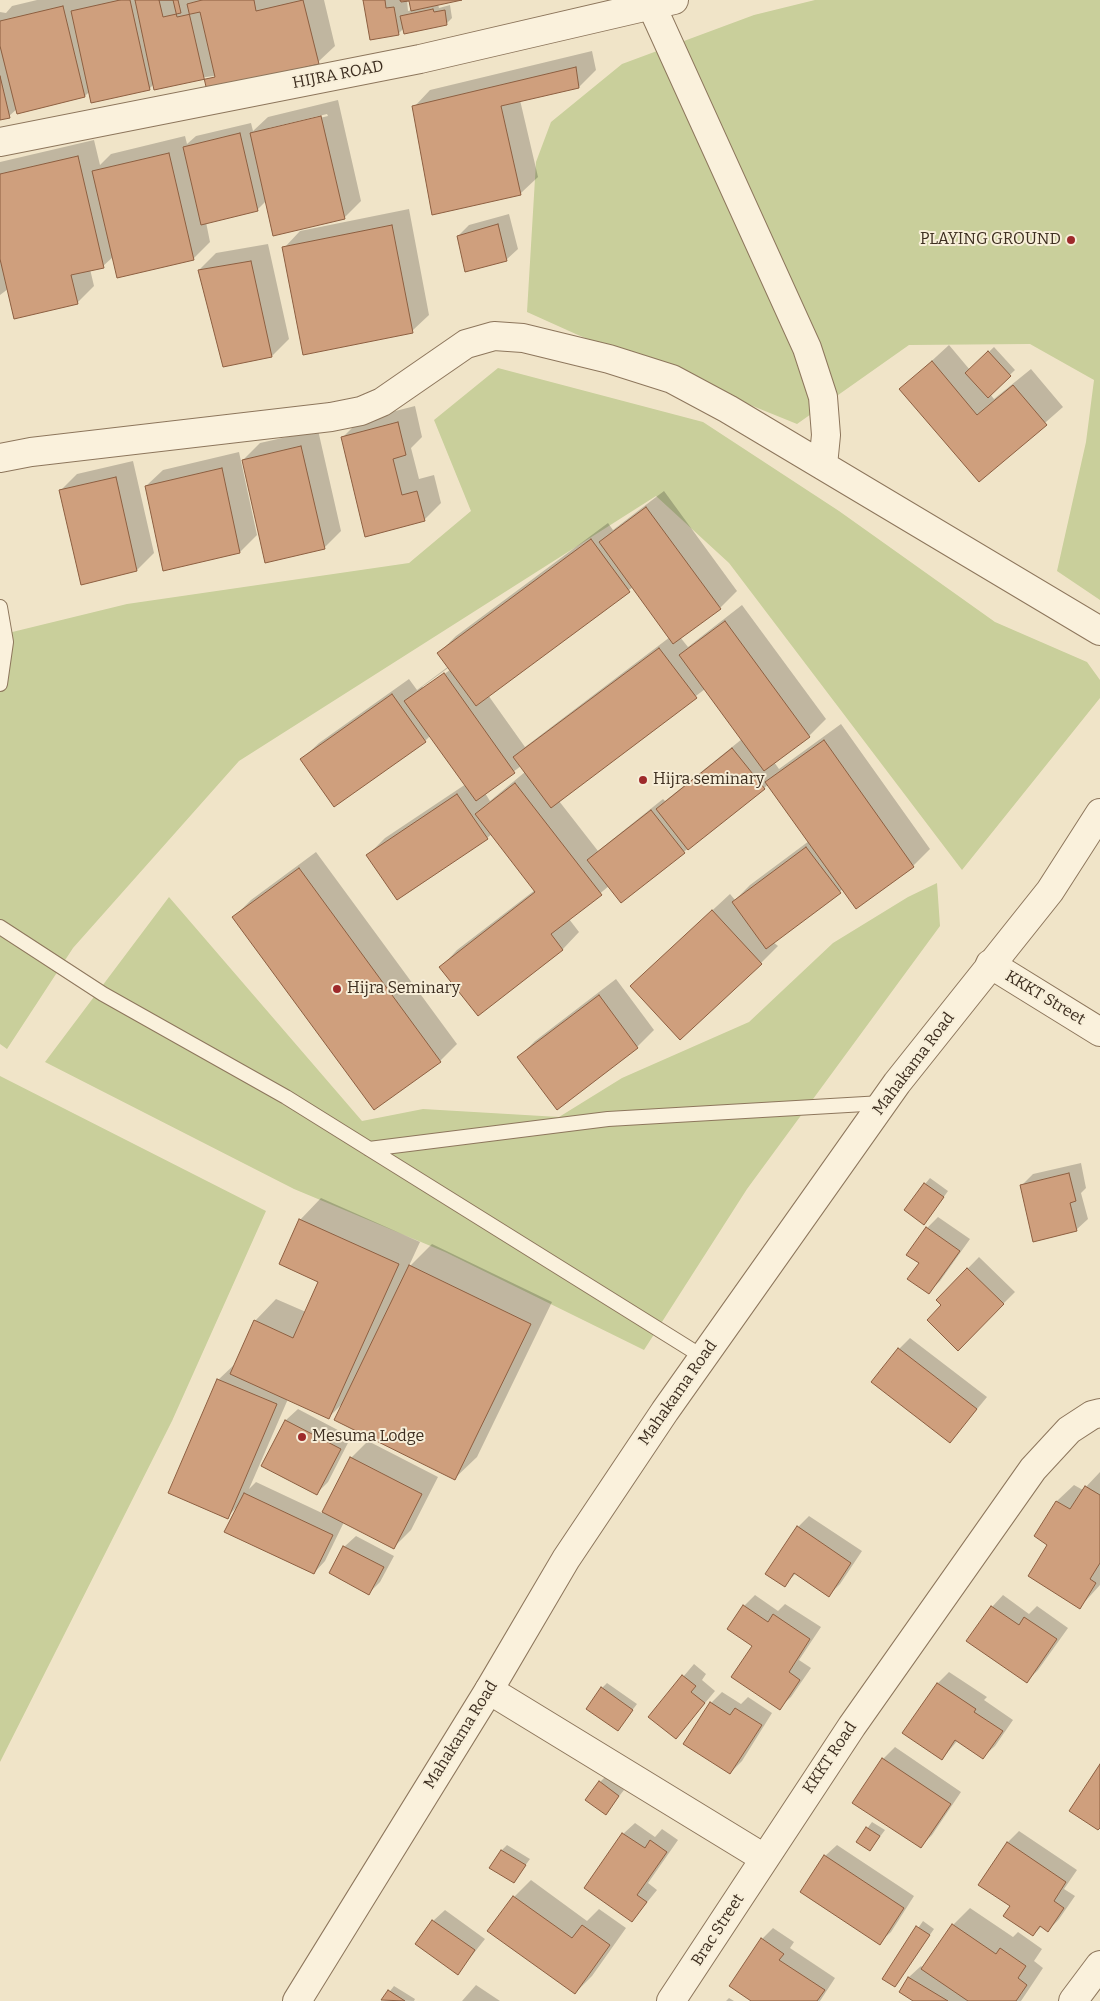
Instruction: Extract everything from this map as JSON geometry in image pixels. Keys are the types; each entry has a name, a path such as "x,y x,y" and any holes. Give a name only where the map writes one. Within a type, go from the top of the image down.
{"street":[{"name":"HIJRA ROAD","path":"0,142 420,59 658,2"},
{"path":"658,2 726,165 807,348 823,397 826,435 823,465"},
{"path":"0,458 31,452 331,417 361,411 382,402 466,344 494,336 523,338 609,359 672,379 728,408 1100,631"},
{"path":"0,439 31,452"},
{"name":"Mahakama Road","path":"297,2001 490,1690 566,1559 665,1411 883,1103 990,964 1050,891 1100,813"},
{"name":"KKKT Street","path":"990,964 1100,1032"},
{"name":"KKKT Road","path":"764,1858 852,1726 1033,1469 1069,1430 1092,1415 1100,1414"},
{"path":"490,1690 764,1858"},
{"name":"Brac Street","path":"671,2001 715,1937 764,1858"},
{"path":"1073,2001 1100,1965"}],"lane":[{"path":"0,607 6,642 0,684"},
{"path":"0,927 103,994 286,1097 703,1357"},
{"path":"369,1150 608,1119 883,1103"}],"green space":[{"path":"815,0 1100,0 1100,600 1057,571 1086,442 1094,380 1030,344 909,345 797,424 578,335 527,312 536,162 551,122 622,64 754,15"},
{"path":"498,368 703,422 839,511 995,622 1087,662 1100,680 1100,698 962,870 729,563 656,496 239,761 73,948 7,1049 0,1044 0,635 127,604 409,563 471,511 434,420"},
{"path":"937,883 940,926 747,1189 644,1350 445,1252 294,1189 45,1062 169,897 362,1121 423,1109 559,1117 622,1078 749,1022 833,943 908,897"},
{"path":"0,1076 266,1211 172,1421 0,1762"}],"building":[{"path":"120,0 130,0 150,90 91,103 71,11"},
{"path":"135,0 173,0 177,17 200,12 215,77 154,90"},
{"path":"159,0 178,0 181,13 163,17"},
{"path":"202,0 254,0 256,11 303,0 319,64 207,91 187,4"},
{"path":"363,0 385,0 386,8 394,7 399,35 370,40"},
{"path":"400,0 462,0 411,11 409,1 401,2"},
{"path":"63,6 85,97 17,114 0,46 0,21"},
{"path":"433,9 434,12 445,10 447,25 404,34 400,16"},
{"path":"576,67 579,88 501,106 521,195 432,215 412,106"},
{"path":"0,76 10,118 0,120"},
{"path":"321,116 345,219 273,236 250,133"},
{"path":"240,133 258,211 201,225 183,147"},
{"path":"169,153 194,260 117,278 92,171"},
{"path":"78,156 104,268 71,275 78,304 14,319 0,259 0,174"},
{"path":"498,224 507,261 465,272 457,236"},
{"path":"392,225 413,333 303,355 282,247"},
{"path":"251,261 272,357 223,367 198,270"},
{"path":"988,351 1011,376 988,398 965,373"},
{"path":"932,361 977,415 1013,385 1047,425 979,482 899,389"},
{"path":"398,422 406,455 393,459 402,495 417,491 425,521 365,537 341,437"},
{"path":"301,446 325,549 265,563 242,460"},
{"path":"222,468 240,553 163,571 145,486"},
{"path":"116,477 137,571 81,585 59,490"},
{"path":"646,507 721,609 673,644 599,542"},
{"path":"591,539 630,592 476,706 437,653"},
{"path":"725,621 810,737 764,771 679,655"},
{"path":"659,648 697,698 551,808 513,757"},
{"path":"444,673 515,773 476,801 404,701"},
{"path":"392,694 426,742 334,807 300,759"},
{"path":"824,740 914,867 856,909 765,782"},
{"path":"732,748 765,789 688,850 656,809"},
{"path":"515,783 602,895 551,934 563,950 478,1016 439,967 535,892 475,814"},
{"path":"457,794 488,839 397,900 366,855"},
{"path":"651,810 685,853 621,903 587,860"},
{"path":"806,847 841,893 766,949 732,902"},
{"name":"Hijra Seminary","path":"299,868 441,1062 374,1110 232,917"},
{"path":"712,910 762,964 680,1040 630,986"},
{"path":"599,995 638,1048 557,1110 517,1057"},
{"path":"1069,1173 1076,1201 1070,1203 1077,1231 1033,1242 1020,1185"},
{"path":"924,1183 944,1197 924,1225 904,1210"},
{"path":"299,1219 399,1264 329,1419 230,1374 254,1320 293,1338 318,1282 279,1264"},
{"path":"926,1227 960,1251 929,1294 907,1279 919,1263 906,1255"},
{"path":"409,1265 531,1324 455,1480 334,1420"},
{"path":"967,1268 1004,1304 958,1351 927,1320 941,1305 936,1300"},
{"path":"898,1348 977,1409 950,1443 871,1382"},
{"path":"217,1379 277,1404 228,1519 168,1493"},
{"path":"285,1420 341,1449 317,1495 261,1466"},
{"path":"350,1457 422,1494 394,1549 322,1512"},
{"path":"1085,1486 1100,1495 1100,1563 1090,1579 1096,1583 1080,1609 1028,1576 1047,1545 1034,1536 1056,1501 1070,1509"},
{"path":"244,1493 333,1535 314,1574 224,1532"},
{"path":"797,1526 851,1563 829,1597 794,1573 785,1587 765,1574"},
{"path":"343,1546 384,1567 369,1595 329,1573"},
{"path":"743,1605 768,1622 773,1614 810,1639 789,1672 800,1680 780,1710 731,1677 752,1646 727,1629"},
{"path":"991,1606 1019,1625 1024,1617 1057,1639 1027,1683 966,1641"},
{"path":"682,1675 696,1686 691,1692 705,1703 676,1739 648,1717"},
{"path":"937,1683 976,1709 974,1712 1003,1731 983,1759 955,1740 942,1760 902,1733"},
{"path":"601,1687 633,1710 618,1731 586,1709"},
{"path":"710,1702 730,1715 735,1708 762,1725 730,1774 683,1744"},
{"path":"882,1758 951,1804 921,1848 852,1803"},
{"path":"1100,1764 1100,1828 1098,1830 1069,1811"},
{"path":"599,1781 619,1796 606,1815 585,1800"},
{"path":"866,1827 880,1836 870,1851 856,1842"},
{"path":"622,1833 645,1848 650,1840 667,1852 637,1895 647,1902 632,1922 584,1888"},
{"path":"1007,1842 1066,1882 1054,1901 1064,1908 1048,1932 1040,1926 1033,1936 1003,1916 1010,1906 978,1885"},
{"path":"501,1850 526,1865 514,1883 489,1868"},
{"path":"824,1855 904,1908 880,1945 800,1892"},
{"path":"513,1896 572,1938 582,1925 610,1945 575,1994 487,1931"},
{"path":"432,1920 475,1950 458,1975 415,1944"},
{"path":"952,1924 996,1954 1000,1948 1026,1966 1018,1978 1027,1985 1016,2001 968,2001 921,1969"},
{"path":"916,1926 930,1935 895,1987 882,1979"},
{"path":"761,1938 784,1954 779,1960 825,1990 817,2001 751,2001 729,1986"},
{"path":"908,1977 948,2001 913,2001 899,1992"},
{"path":"388,1990 405,2001 381,2000"}],"place":[{"name":"PLAYING GROUND","path":"1071,240"},
{"name":"Hijra seminary","path":"643,780"},
{"name":"Hijra Seminary","path":"337,989"},
{"name":"Mesuma Lodge","path":"302,1437"}]}
